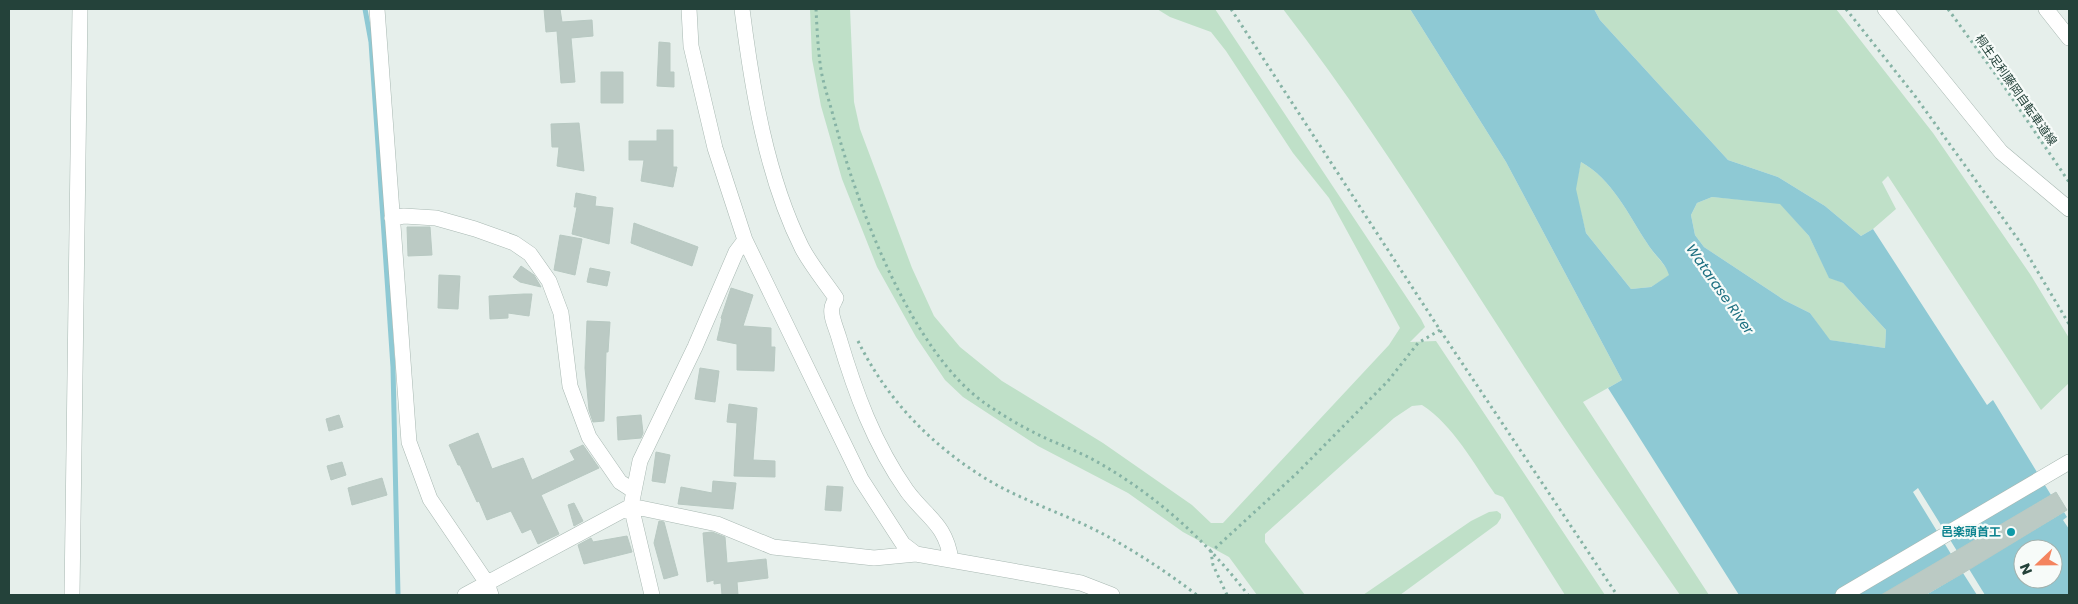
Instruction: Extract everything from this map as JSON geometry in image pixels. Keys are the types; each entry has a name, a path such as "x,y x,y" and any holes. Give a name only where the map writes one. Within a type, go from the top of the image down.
{"street":[{"path":"72,595 80,9"},
{"path":"377,9 409,442 430,499 489,589"},
{"path":"689,9 691,46 715,148 745,240 834,419 860,479 903,544 916,554"},
{"path":"742,9 752,82 774,176 802,248 836,298 831,310 849,371 866,418 884,454 908,492 943,532 948,542 951,560"},
{"path":"1885,9 2001,152 2069,209"},
{"path":"2046,9 2069,38"},
{"path":"392,218 404,216 436,218 506,240 530,254 549,281 561,313 570,386 589,437 633,499 717,524 773,547 874,558 916,554 1112,595"},
{"path":"652,595 633,499 640,461 695,346 736,252 745,240"},
{"path":"1844,595 2069,462"},
{"path":"465,595 489,589 633,499"}],"path":[{"path":"816,9 821,72 842,150 872,234 898,288 927,339 951,373 986,404 1032,432 1092,459 1140,489 1180,520 1224,563 1248,595"},
{"path":"1231,9 1440,330 1617,595"},
{"path":"1846,9 1915,96 2020,242 2069,324"},
{"name":"桐生足利藤岡自転車道線","path":"1948,9 2000,79 2069,182"},
{"path":"1211,552 1303,468 1388,381 1418,343 1440,330"},
{"path":"853,332 870,366 889,394 935,443 990,481 1113,540 1162,568 1197,595"},
{"path":"1211,552 1213,565 1227,595"}],"green space":[{"path":"810,9 850,9 854,102 860,129 912,268 934,316 960,347 1002,381 1103,443 1192,505 1211,523 1223,523 1389,345 1400,328 1329,198 1293,153 1226,51 1211,32 1170,17 1157,9 1215,9 1421,319 1425,327 1410,342 1436,341 1605,595 1565,595 1503,497 1495,494 1471,458 1444,423 1422,405 1412,406 1394,418 1265,534 1265,542 1305,595 1257,595 1229,557 1183,532 1128,493 1038,446 963,397 945,380 916,337 877,267 842,179 821,106 812,59"},
{"path":"1283,9 1410,9 1506,162 1622,380 1583,402 1709,595 1680,595 1556,415 1345,93"},
{"path":"1594,9 1836,9 1933,133 2030,274 2069,338 2069,383 2041,410 1888,176 1882,182 1896,209 1873,229 1861,236 1825,206 1778,177 1728,160 1600,20"},
{"path":"1581,162 1592,169 1610,187 1670,275 1651,287 1631,289 1586,233 1575,189"},
{"path":"1712,197 1780,203 1809,236 1829,277 1843,283 1886,330 1885,348 1829,340 1810,313 1784,300 1704,247 1695,235 1691,215 1697,203"},
{"path":"1497,511 1501,514 1501,518 1497,524 1400,595 1363,595 1471,521 1489,512"}],"water":[{"name":"Watarase River","path":"1410,9 1594,9 1600,20 1728,160 1778,177 1825,206 1861,236 1873,229 1987,405 1993,400 2051,495 1957,551 1918,488 1913,492 1951,554 1882,595 1739,595 1608,388 1622,380 1506,162","holes":["1581,162 1592,169 1610,187 1665,266 1669,275 1651,287 1631,289 1586,233 1576,189","1712,197 1780,204 1809,236 1829,278 1843,283 1886,330 1885,348 1830,340 1810,313 1784,300 1704,247 1695,235 1691,215 1697,203"]},
{"path":"2064,512 2067,517 2063,520 2069,529 2069,595 1985,595 1969,569 2013,543 2013,589 2063,589 2063,539 2019,539"},
{"path":"1963,573 1977,595 1926,595"}],"building":[{"path":"544,9 560,9 562,22 592,20 593,36 571,38 575,82 561,83 557,31 546,32"},
{"path":"659,42 670,43 670,72 674,72 674,87 657,86"},
{"path":"601,72 623,72 623,103 601,103"},
{"path":"579,123 584,171 557,166 559,147 552,147 551,124"},
{"path":"657,130 673,130 673,167 677,167 673,187 641,181 644,160 629,160 629,141 657,141"},
{"path":"576,193 596,197 595,206 613,208 609,244 572,234 577,207 574,207"},
{"path":"634,223 698,247 692,266 631,243"},
{"path":"407,227 430,227 432,255 408,256"},
{"path":"560,235 582,239 575,275 554,270"},
{"path":"521,266 534,275 541,287 520,282 513,277"},
{"path":"590,268 610,272 607,286 587,282"},
{"path":"439,275 460,276 458,309 438,308"},
{"path":"731,288 753,295 743,326 771,328 771,347 775,347 774,371 737,370 737,344 717,340 721,318"},
{"path":"532,294 529,316 508,313 508,318 490,319 489,296"},
{"path":"587,321 610,322 608,352 606,352 604,421 593,422 589,410 585,368"},
{"path":"700,368 719,371 715,402 695,399"},
{"path":"729,404 757,408 753,460 775,461 775,477 734,476 737,423 727,422"},
{"path":"339,415 343,427 329,431 326,419"},
{"path":"641,415 643,433 641,438 618,440 617,417"},
{"path":"478,433 492,469 523,458 532,480 575,460 570,451 583,445 599,468 541,495 559,534 538,544 531,529 522,533 511,511 487,520 449,445"},
{"path":"656,452 670,455 665,483 652,481"},
{"path":"342,462 346,475 331,480 327,466"},
{"path":"382,478 387,495 352,505 348,488"},
{"path":"713,481 736,483 733,509 678,504 681,487 712,493"},
{"path":"827,486 843,487 841,511 825,510"},
{"name":"邑楽頭首工","path":"2056,492 2067,510 2019,539 2013,539 2013,543 1925,595 1881,595"},
{"path":"574,503 583,521 574,526 568,505"},
{"path":"659,521 664,522 678,575 664,579 654,543"},
{"path":"712,532 725,537 727,563 766,559 768,578 737,582 738,595 722,595 721,583 714,584 714,580 707,582 703,533"},
{"path":"627,536 632,552 584,564 578,545 591,538 593,542"}],"waterway":[{"path":"365,9 371,42 393,367 398,595"}],"place":[{"name":"邑楽頭首工","path":"2011,532"}]}
